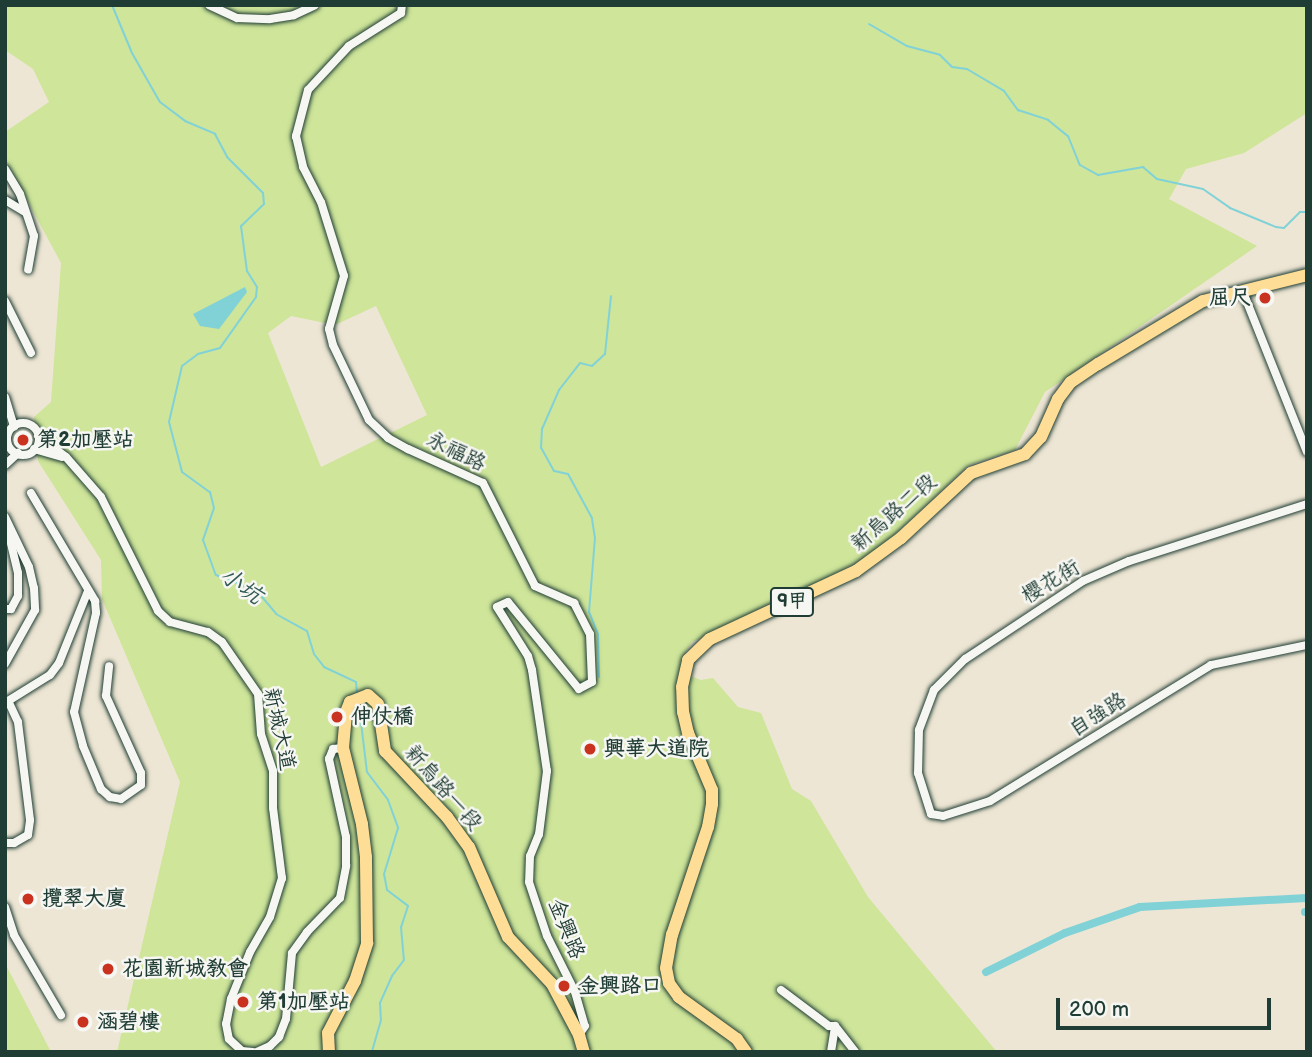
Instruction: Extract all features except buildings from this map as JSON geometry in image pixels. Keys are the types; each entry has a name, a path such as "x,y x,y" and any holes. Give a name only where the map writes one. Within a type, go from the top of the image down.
{"main road":[{"name":"新烏路二段","path":"746,1052 737,1039 679,997 669,983 666,968 672,935 708,827 712,804 712,790 682,712 682,687 688,660 710,639 856,571 901,538 971,473 1025,454 1041,437 1058,399 1071,382 1203,301 1307,275"},
{"name":"新烏路一段","path":"328,1052 328,1032 355,981 367,943 366,856 362,824 343,748 346,712 350,702 368,695 379,704 385,751 447,817 469,847 508,937 552,985 579,1035 584,1052"}],"street":[{"path":"209,5 237,18 270,19 294,15 315,5"},
{"name":"永福路","path":"402,5 401,13 349,46 307,90 296,136 303,167 321,202 344,276 329,329 331,337 369,420 388,438 483,483 535,586 574,603 590,634 592,682 579,689 508,602 497,607 528,656 533,670 547,771 539,834"},
{"path":"5,169 20,194 34,236 28,269"},
{"path":"5,200 25,212"},
{"path":"1243,292 1307,452"},
{"path":"5,301 31,353"},
{"path":"6,398 25,424"},
{"path":"5,457 13,427 6,398"},
{"path":"5,414 13,427"},
{"path":"8,440 10,448 18,453 27,455 34,449 38,436 34,427 25,424 13,427"},
{"name":"新城大道","path":"38,436 66,457 101,497 158,611 170,622 208,632 222,642 258,694 261,734 273,771 273,808 282,878 270,916 250,952 231,999 226,1024 229,1040 242,1051 255,1052 270,1046 279,1037 286,1018 292,954 307,932 340,898 346,866 346,837 329,759 333,749 343,748"},
{"path":"34,449 66,457"},
{"path":"5,466 18,453"},
{"path":"31,493 88,591 96,613 75,712 93,772 110,797 121,799 141,785 141,773 106,696 109,666"},
{"name":"櫻花街","path":"924,794 918,773 917,752 924,711 934,690 965,659 1083,581 1129,561 1307,504"},
{"path":"5,519 18,573 15,603 11,609 5,609"},
{"path":"5,519 29,567 35,610 5,663"},
{"path":"5,843 14,843 28,835 30,820 18,722 8,701 50,675 59,663 88,591"},
{"name":"自強路","path":"924,794 931,814 943,816 990,802 1210,665 1307,645"},
{"name":"金興路","path":"539,834 530,856 529,882 547,936 575,992 585,1026 579,1035"},
{"path":"5,907 15,935 61,1015"},
{"path":"781,990 829,1026 835,1026"},
{"path":"831,1052 835,1026"},
{"path":"835,1026 855,1052"}],"green space":[{"path":"5,5 1307,5 1307,113 1244,153 1186,169 1169,199 1257,246 1045,392 1015,450 969,465 889,540 856,563 751,618 692,642 682,658 682,673 701,680 713,678 738,707 761,713 792,789 811,801 868,897 997,1052 117,1052 180,782 102,599 101,560 38,461 34,417 51,402 61,263 5,159 5,132 49,102 33,69 5,50","holes":["376,306 427,415 321,467 268,333 291,316 335,325"]},
{"path":"5,963 51,1052 5,1052"}],"water":[{"path":"245,287 247,292 219,329 200,326 193,314"}],"waterway":[{"name":"小坑","path":"112,5 132,53 160,102 185,121 215,134 227,157 263,193 264,204 241,226 247,271 257,287 256,297 220,348 198,354 182,366 169,422 182,472 210,492 214,508 203,540 216,575 257,591 276,614 307,631 314,654 324,667 356,682 357,694"},
{"path":"869,24 907,46 940,55 952,67 967,69 1004,91 1018,110 1048,120 1068,136 1080,165 1098,175 1143,167 1157,179 1203,189 1230,208 1276,227 1284,228 1300,212 1307,212"},
{"path":"599,677 598,634 589,612 595,538 592,518 568,474 554,471 541,448 542,429 559,390 580,363 592,366 605,354 611,296"},
{"name":"小坑","path":"359,706 367,772 388,800 398,828 384,874 387,890 408,906 401,927 404,960 392,976 380,1003 381,1020 372,1052"},
{"path":"986,972 1065,933 1140,907 1307,898"}],"place":[{"name":"屈尺","path":"1265,298"},
{"name":"第2加壓站","path":"23,440"},
{"name":"伸仗橋","path":"337,717"},
{"name":"興華大道院","path":"590,749"},
{"name":"攬翠大廈","path":"28,899"},
{"name":"花園新城教會","path":"108,969"},
{"name":"金興路口","path":"564,986"},
{"name":"第1加壓站","path":"243,1002"},
{"name":"涵碧樓","path":"83,1022"}]}
